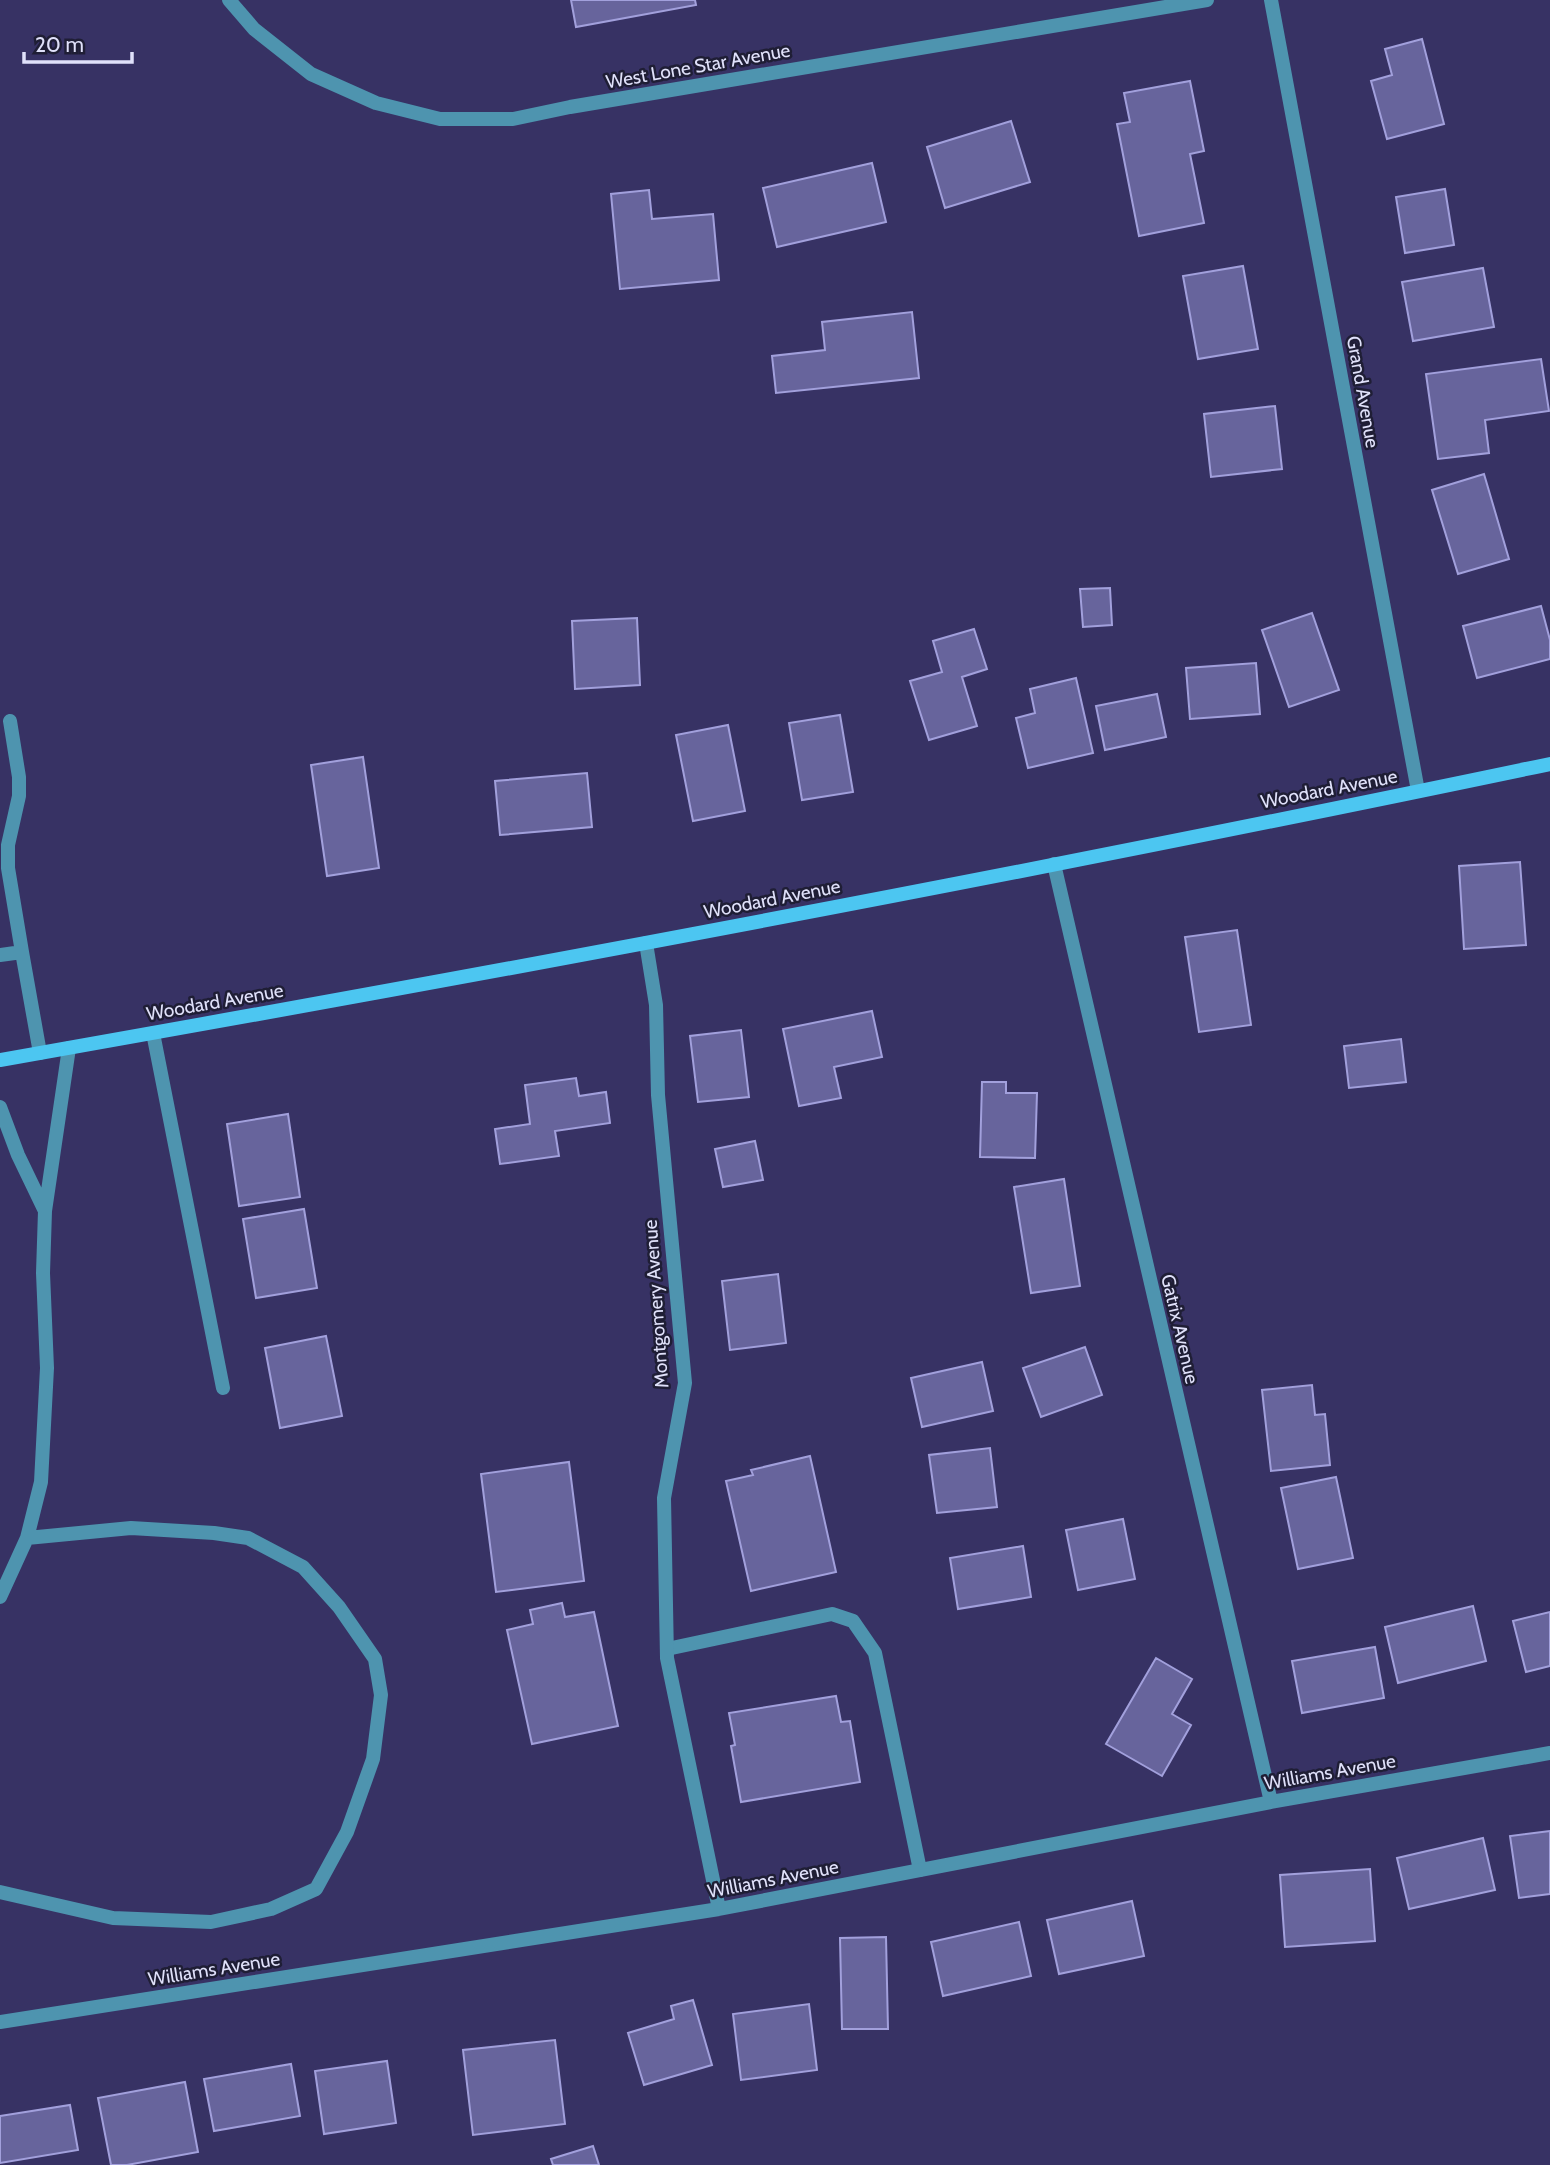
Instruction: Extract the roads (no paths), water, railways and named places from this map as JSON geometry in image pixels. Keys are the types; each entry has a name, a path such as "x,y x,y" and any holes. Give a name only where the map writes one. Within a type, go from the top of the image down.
{"street":[{"name":"West Lone Star Avenue","path":"229,0 254,29 311,74 376,103 440,119 513,119 570,107 1207,0"},
{"name":"Grand Avenue","path":"1271,0 1418,791"},
{"path":"10,721 19,778 19,796 8,845 8,867 40,1053"},
{"name":"Woodard Avenue","path":"0,1060 646,943 1550,764"},
{"name":"Gatrix Avenue","path":"1054,864 1271,1802"},
{"name":"Montgomery Avenue","path":"646,943 656,1005 658,1095 685,1383 664,1498 667,1649 719,1909"},
{"path":"0,955 22,951"},
{"path":"153,1033 223,1388"},
{"path":"0,1597 27,1538 41,1482 47,1368 43,1273 45,1210 69,1048"},
{"path":"0,1107 18,1156 45,1210"},
{"path":"0,1892 113,1918 211,1922 271,1909 316,1889 347,1832 373,1759 381,1695 375,1659 339,1608 303,1567 248,1538 131,1528 27,1538"},
{"path":"667,1649 832,1614 853,1621 875,1653 920,1870"},
{"name":"Williams Avenue","path":"0,2022 719,1909 1271,1802 1550,1753"}]}
